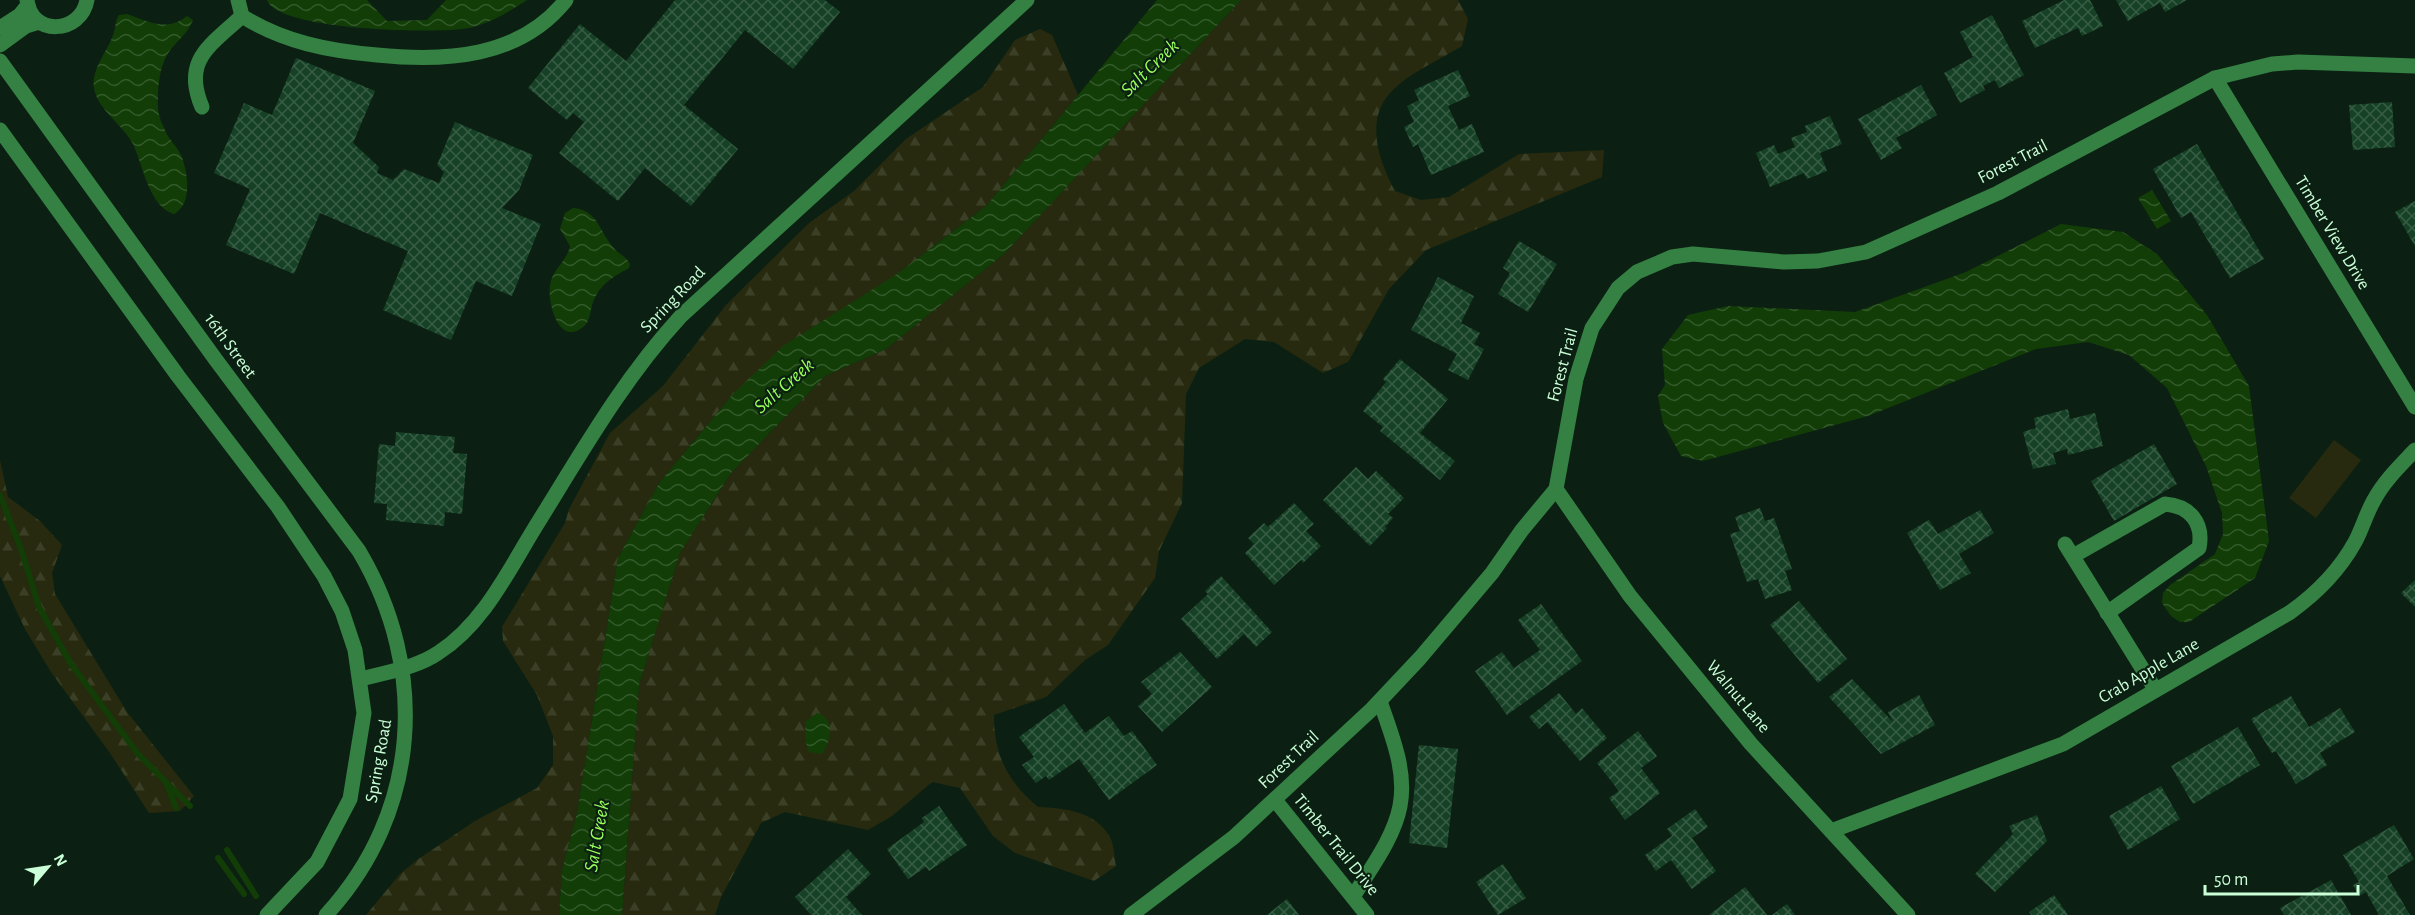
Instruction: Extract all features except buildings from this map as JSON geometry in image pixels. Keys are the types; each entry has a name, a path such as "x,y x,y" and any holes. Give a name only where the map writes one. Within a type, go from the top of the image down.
{"street":[{"path":"0,28 20,15 28,3 39,22 48,27 68,25 84,12 87,0"},
{"path":"238,0 242,16 263,29 288,39 349,53 432,59 474,54 510,42 542,25 566,0"},
{"name":"Spring Road","path":"267,915 317,862 350,799 362,738 364,713 361,679 402,668 437,654 469,628 480,614 606,411 681,316 1027,0"},
{"path":"202,107 195,89 194,72 210,46 242,16"},
{"path":"0,45 26,26 39,22"},
{"name":"16th Street","path":"0,61 216,360 359,550 378,584 402,668"},
{"name":"Forest Trail","path":"1131,915 1234,837 1380,701 1492,573 1522,530 1556,489 1576,379 1592,328 1618,288 1637,272 1672,257 1693,254 1784,262 1818,261 1866,252 1998,193 2215,78 2272,64 2298,62 2415,66"},
{"name":"Timber View Drive","path":"2215,78 2415,407"},
{"path":"0,130 178,376 278,507 324,576 342,611 355,650 361,679"},
{"name":"Crab Apple Lane","path":"1831,831 2063,744 2154,689 2289,613 2322,587 2348,554 2374,499 2389,478 2415,450"},
{"name":"Walnut Lane","path":"1556,489 1654,627 1751,744 1908,915"},
{"path":"2108,613 2199,548 2201,536 2192,515 2179,505 2165,504 2069,550 2154,689"},
{"name":"Spring Road","path":"326,915 350,889 390,812 406,739 407,702 402,668"},
{"path":"1353,897 1385,844 1400,806 1401,784 1397,752 1380,701"},
{"name":"Timber Trail Drive","path":"1275,800 1367,915"}],"green space":[{"path":"1241,0 1458,0 1468,19 1462,46 1402,82 1385,99 1379,112 1376,125 1379,152 1395,191 1421,200 1449,197 1519,154 1604,150 1602,177 1426,250 1389,289 1348,362 1323,373 1274,342 1245,339 1199,368 1186,394 1182,503 1159,551 1155,578 1108,645 1085,660 1046,697 994,715 1000,755 1010,777 1018,787 1038,807 1068,810 1096,821 1110,837 1116,866 1094,881 1015,853 993,836 960,788 932,782 892,816 868,830 785,812 761,823 721,897 715,915 622,915 639,685 680,553 731,473 825,376 886,349 1004,254"},
{"path":"1040,29 1052,35 1078,95 986,206 734,393 659,483 618,558 577,813 562,870 559,915 366,915 400,874 417,860 475,821 537,788 553,765 553,736 537,695 503,641 502,627 565,523 569,509 610,433 663,386 726,305 809,223 854,191 906,139 983,87 1015,40"},
{"path":"2334,440 2361,460 2316,518 2289,498"},
{"path":"0,460 8,497 40,521 62,545 52,573 55,594 127,712 194,796 180,811 149,813 110,753 51,672 25,629 0,576"}],"water":[{"path":"267,0 367,0 387,21 427,20 446,0 527,0 499,17 477,26 427,31 328,24 299,18 277,10"},
{"name":"Salt Creek","path":"1157,0 1241,0 1004,254 886,349 825,376 731,473 680,553 639,685 622,915 559,915 562,870 577,813 618,558 659,483 734,393 783,346 897,274 986,206"},
{"path":"127,14 165,25 180,21 187,16 193,20 166,57 158,87 158,106 162,124 181,155 186,170 187,187 184,203 174,214 165,210 158,203 133,144 100,103 94,88 95,73 112,39 116,21 119,15"},
{"path":"2152,190 2171,221 2157,229 2138,198"},
{"path":"573,208 593,217 608,241 630,264 629,268 612,278 599,290 588,322 575,332 567,331 556,320 550,293 552,279 570,246 560,229 565,213"},
{"path":"2061,224 2123,232 2157,254 2207,315 2249,386 2269,541 2255,578 2189,622 2180,622 2171,616 2162,603 2163,593 2170,585 2215,554 2223,534 2222,513 2206,466 2167,388 2129,355 2088,342 2036,349 1868,416 1703,461 1681,456 1663,423 1658,396 1665,385 1662,349 1688,315 1728,306 1855,312 1966,272"},
{"path":"817,713 823,715 827,720 830,731 828,744 821,754 809,752 806,743 805,722"}],"waterway":[{"path":"0,495 21,549 39,607 71,664 138,754 190,806"},
{"path":"167,785 176,808"},
{"path":"227,850 256,896"},
{"path":"218,858 244,894"}]}
